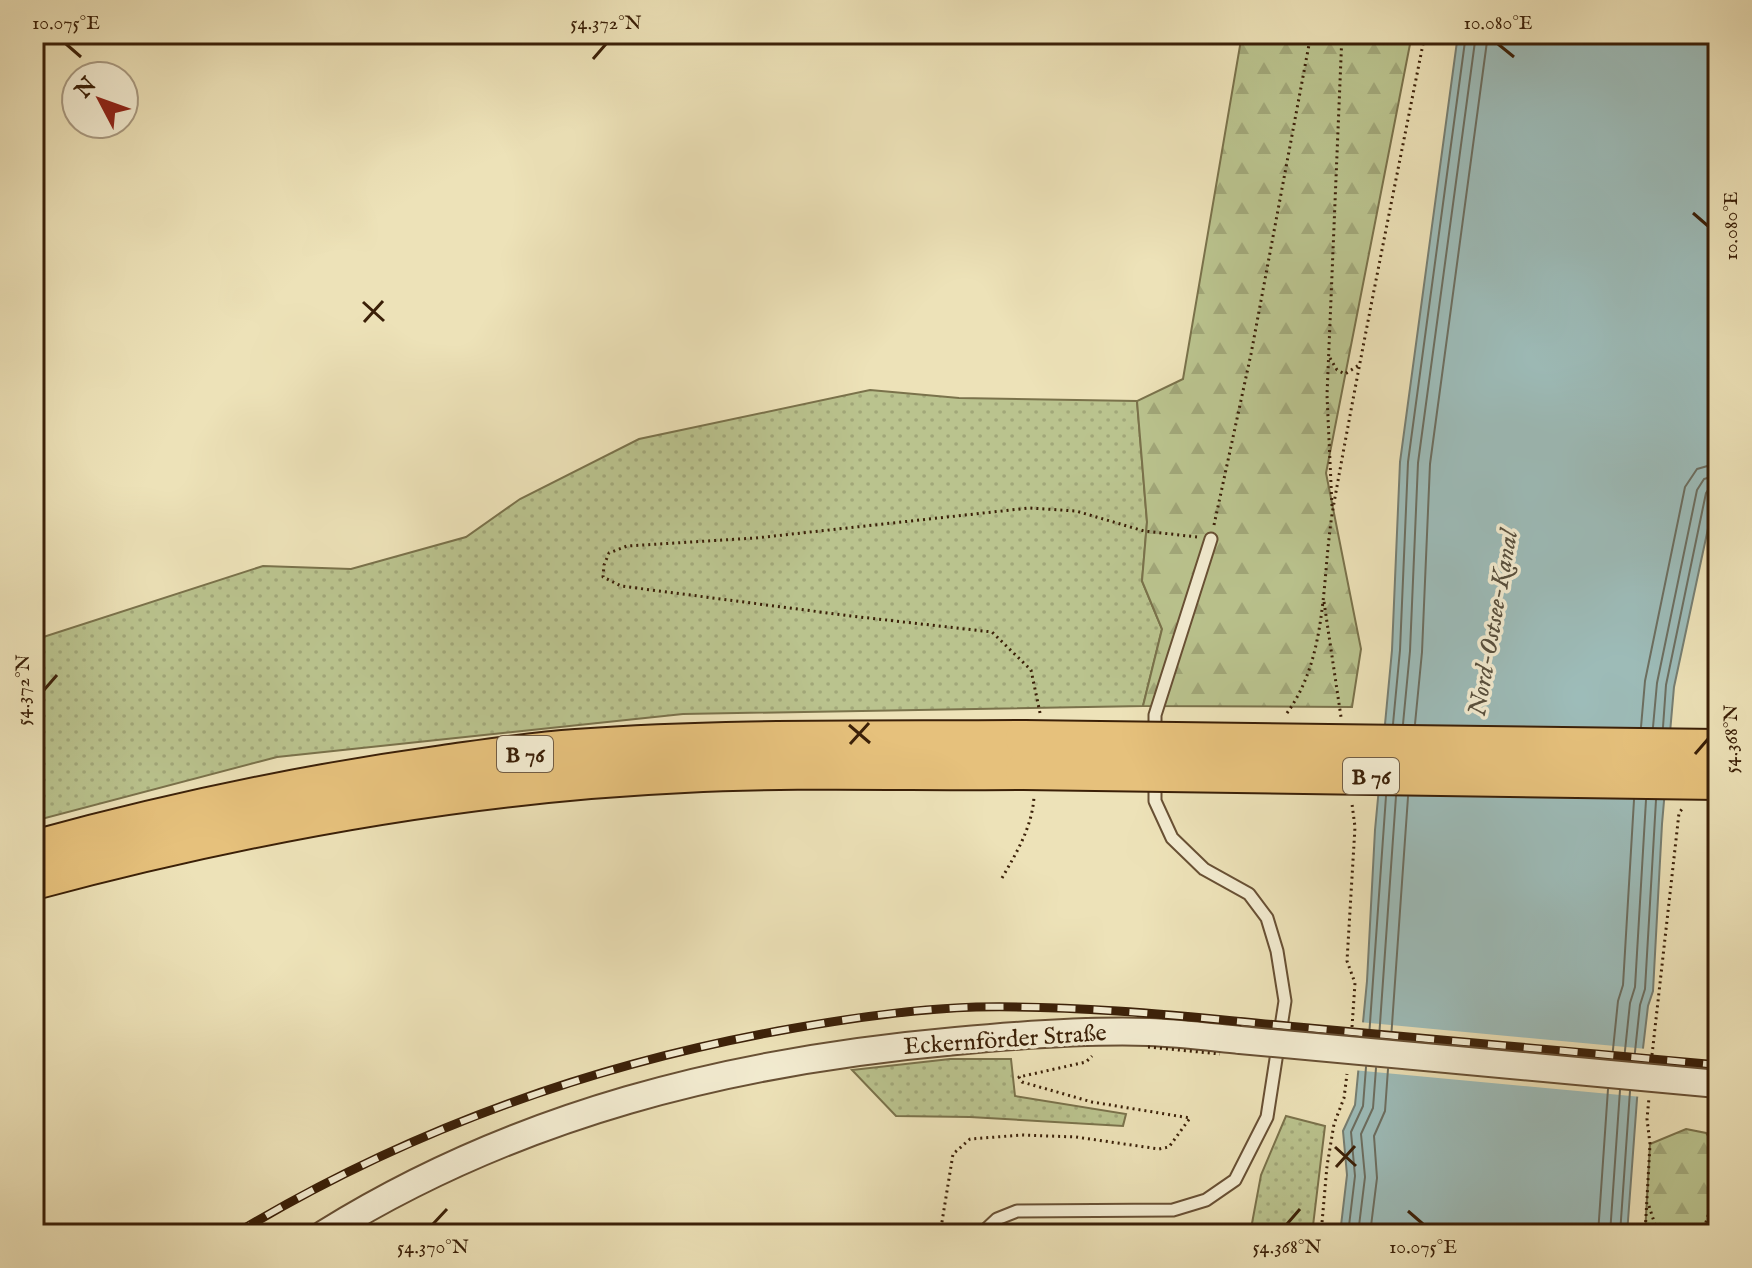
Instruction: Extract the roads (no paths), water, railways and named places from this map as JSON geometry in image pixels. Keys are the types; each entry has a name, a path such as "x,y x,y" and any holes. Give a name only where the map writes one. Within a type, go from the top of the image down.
{"highway":[{"name":"B 76","path":"34,849 173,812 369,775 573,748 682,742 1718,781"},
{"name":"B 76","path":"34,881 184,843 291,821 367,807 526,786 1031,755 1718,748"}],"street":[{"name":"Eckernförder Straße","path":"324,1234 407,1188 561,1121 657,1090 734,1071 875,1048 1101,1032 1150,1032 1718,1084"}],"lane":[{"path":"981,1234 997,1219 1017,1211 1173,1210 1206,1200 1235,1180 1267,1117 1285,1001 1277,951 1267,918 1249,894 1204,869 1172,838 1155,801 1155,715 1211,539"}],"water":[{"name":"Nord-Ostsee-Kanal","path":"1458,34 1718,34 1718,482 1674,687 1662,824 1653,991 1648,1006 1637,1099 1627,1234 1340,1234 1347,1175 1343,1131 1355,1105 1367,981 1375,830 1392,650 1400,462"}],"railway":[{"path":"235,1234 363,1165 430,1135 566,1084 707,1046 902,1012 976,1007 1097,1010 1718,1065"}]}
